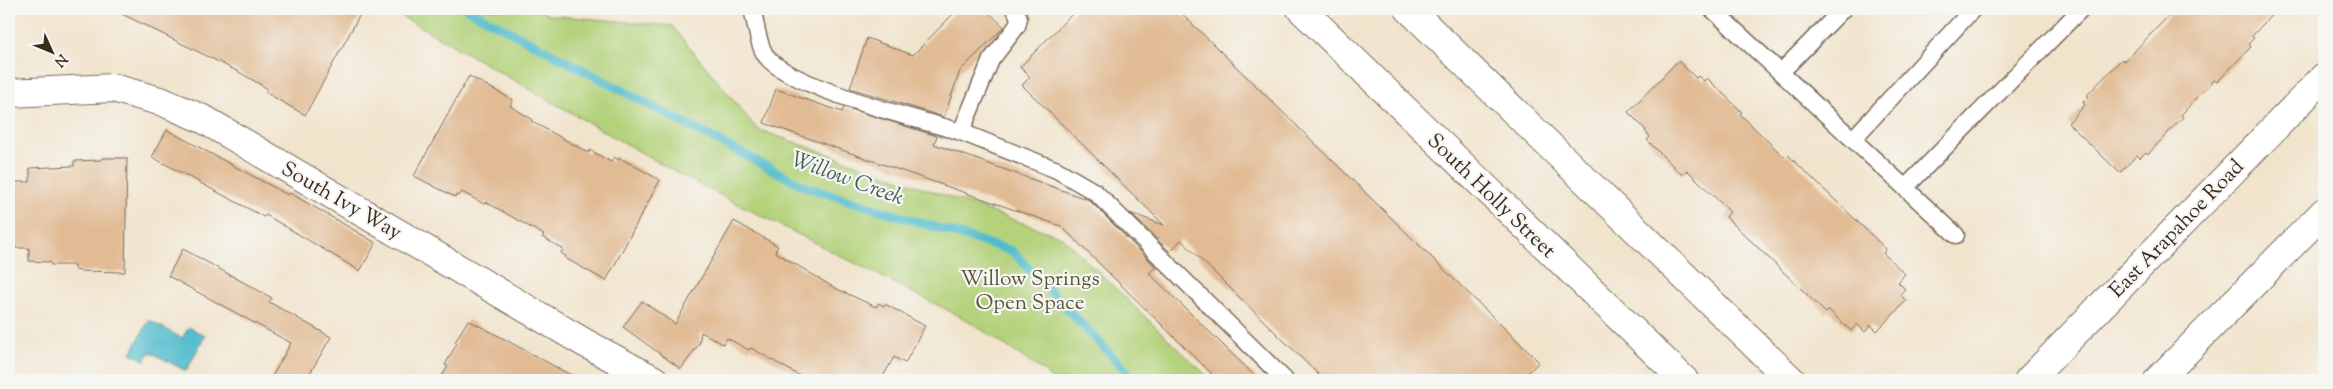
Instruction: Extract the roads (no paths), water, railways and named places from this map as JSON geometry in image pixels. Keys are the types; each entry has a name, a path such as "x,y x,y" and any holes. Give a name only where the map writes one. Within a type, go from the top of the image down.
{"main road":[{"name":"South Holly Street","path":"1301,9 1684,380"},
{"path":"1409,9 1791,380"},
{"name":"East Arapahoe Road","path":"2029,380 2324,76"},
{"name":"South Ivy Way","path":"9,93 112,88 163,102 205,120 585,343 654,380"},
{"path":"2158,380 2324,212"}],"lane":[{"path":"752,9 766,56 778,67 800,80 962,132 1057,170 1095,192 1285,380"},
{"path":"962,132 991,60 1017,26 1019,18 1015,9"},
{"path":"1712,9 1956,235"},
{"path":"1781,72 1843,9"},
{"path":"1852,139 1973,9"},
{"path":"1905,188 2081,9"}],"water":[{"path":"149,320 182,338 189,327 205,336 186,371 150,352 145,361 131,353"}],"waterway":[{"name":"Willow Creek","path":"467,9 806,187 1012,251 1135,380"}],"park label":[{"name":"Willow Springs Open Space","path":"1030,290"}]}
